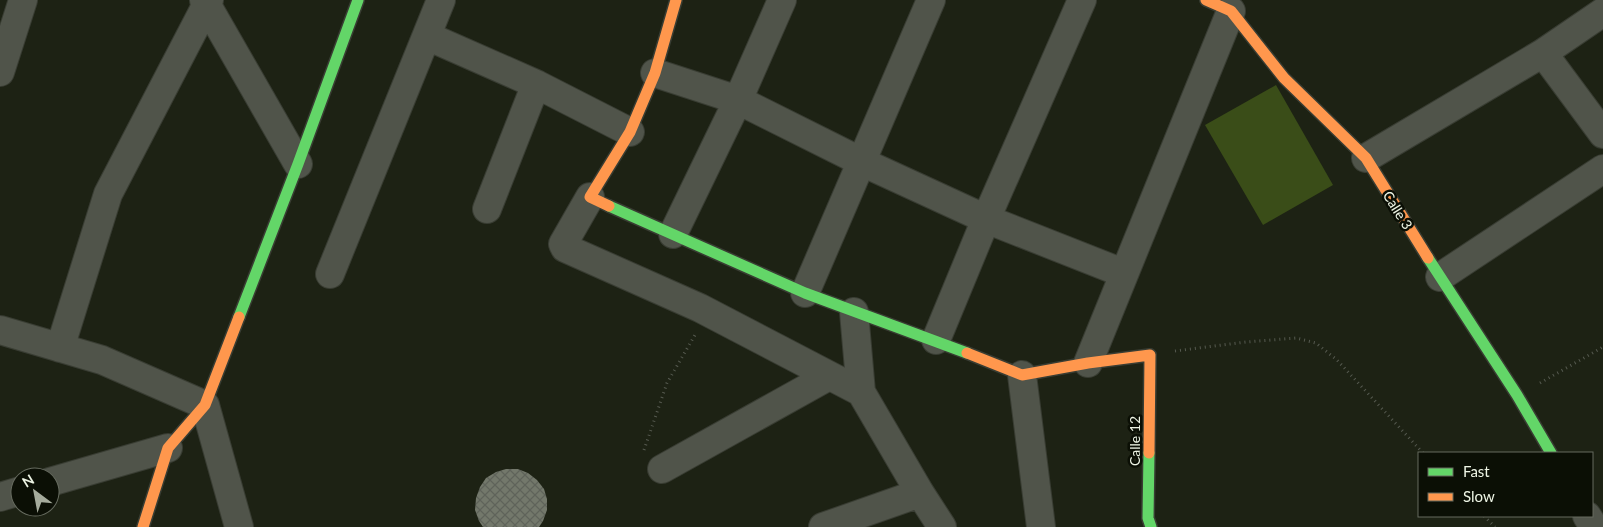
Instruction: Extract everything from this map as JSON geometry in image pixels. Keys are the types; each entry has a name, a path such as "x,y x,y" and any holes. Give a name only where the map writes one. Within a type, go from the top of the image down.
{"street":[{"path":"0,72 22,0"},
{"path":"143,527 168,448 204,405 298,164 358,0"},
{"path":"330,274 441,0"},
{"path":"676,0 655,73 630,132 563,244 565,248 708,312 861,392"},
{"path":"673,234 738,100 782,0"},
{"path":"805,293 931,0"},
{"path":"936,340 986,219 1082,0"},
{"name":"Calle 3","path":"1206,0 1231,11 1284,78 1366,158 1440,277 1518,395 1550,452"},
{"path":"206,2 298,164"},
{"path":"60,348 108,194 206,2"},
{"path":"1088,363 1231,11"},
{"path":"1366,158 1543,53 1603,12"},
{"path":"427,36 536,84 630,132"},
{"path":"1543,53 1603,134"},
{"path":"655,73 738,100 862,162 986,219 1123,274"},
{"path":"487,209 536,84"},
{"path":"1440,277 1603,170"},
{"path":"590,196 805,293 936,340 1022,375 1088,363 1150,355"},
{"path":"854,312 861,392 942,527"},
{"path":"0,330 102,360 204,405"},
{"name":"Calle 12","path":"1150,355 1148,518 1151,527"},
{"path":"1022,375 1042,527"},
{"path":"652,461 829,376"},
{"path":"204,405 239,527"},
{"path":"60,479 168,448"},
{"path":"823,527 920,492"}],"path":[{"path":"652,461 667,382 708,312"},
{"path":"1150,355 1246,342 1296,338 1316,343 1337,360 1423,452"},
{"path":"1518,395 1603,347"},
{"path":"1485,517 1495,527"}],"green space":[{"path":"1276,85 1333,185 1263,225 1205,125"}],"building":[{"path":"506,469 518,469 528,473 544,489 547,499 547,510 539,527 483,527 479,521 475,510 476,498 480,487 486,478"}],"traffic: fast":[{"path":"239,317 358,0"},
{"path":"609,206 805,293 967,353"},
{"path":"1428,258 1517,395 1550,452"},
{"path":"1149,453 1148,518 1151,527"}],"traffic: slow":[{"path":"609,206 590,197 630,132 655,73 676,0"},
{"path":"1206,0 1231,11 1284,78 1366,158 1428,258"},
{"path":"143,527 168,448 205,405 239,317"},
{"path":"967,353 1022,375 1088,363 1150,355 1149,453"}]}
